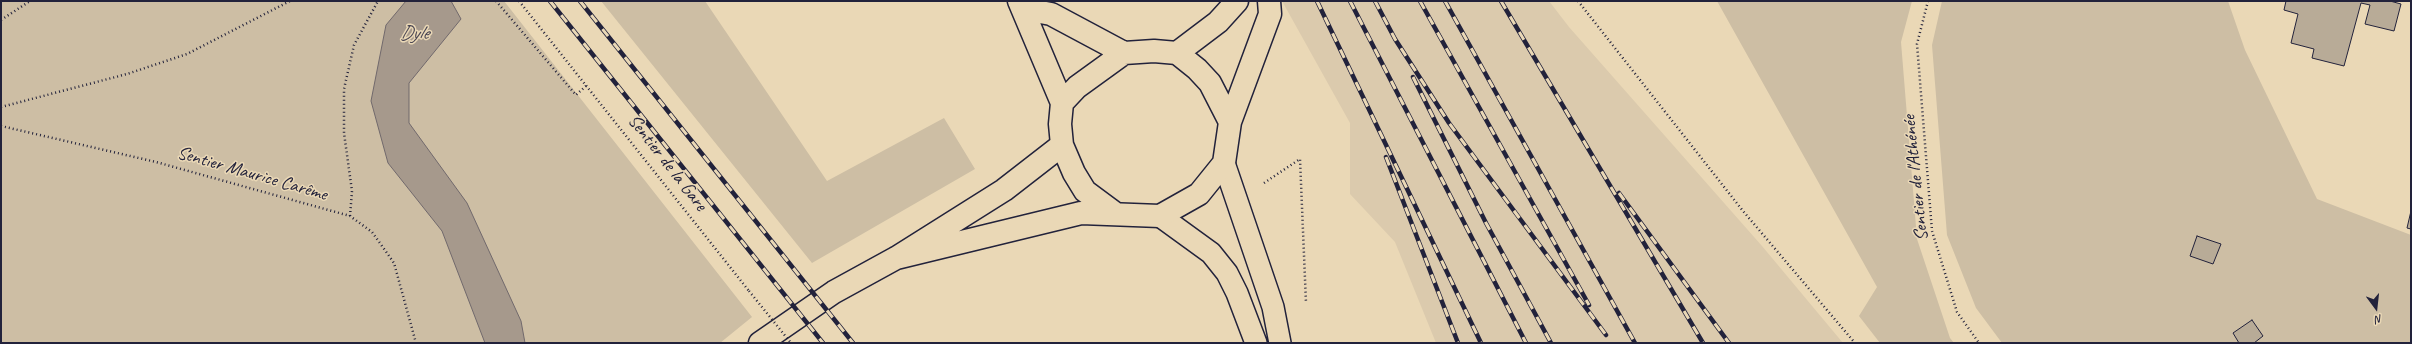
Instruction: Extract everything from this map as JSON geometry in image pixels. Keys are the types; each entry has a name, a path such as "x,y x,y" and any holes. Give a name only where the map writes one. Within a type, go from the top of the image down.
{"main road":[{"path":"1177,53 1218,22 1237,1"},
{"path":"896,258 1081,213 1160,216 1199,194 1224,163 1230,122 1270,14 1269,1"},
{"path":"1022,5 1051,14 1124,53"},
{"path":"1022,5 1062,103 1060,124 1062,145 1085,191 1116,214"},
{"path":"1062,103 1077,87 1124,53 1154,50 1177,53 1197,69 1210,83 1230,122"},
{"path":"760,343 834,292 896,258 1004,190 1062,145"}],"lane":[{"path":"1224,163 1272,307 1280,343"},
{"path":"1160,216 1211,253 1227,273 1237,293 1256,343"}],"path":[{"path":"1,20 30,1"},
{"path":"1,107 126,74 187,54 290,1"},
{"path":"350,216 352,191 344,133 344,89 354,46 378,1"},
{"path":"496,1 576,95 587,84"},
{"name":"Sentier de la Gare","path":"519,1 587,84 791,343"},
{"path":"1578,1 1743,211 1855,343"},
{"name":"Sentier de l'Athénée","path":"1928,1 1917,44 1932,232 1957,312 1979,343"},
{"name":"Sentier Maurice Carême","path":"1,126 156,162 350,216 372,232 394,263 416,343"}],"shaded area":[{"path":"1,1 504,1 752,317 720,343 1,343"},
{"path":"601,1 705,1 827,181 944,118 975,169 812,263"},
{"path":"1282,1 1549,1 1569,27 1762,246 1843,343 1436,343 1395,242 1350,194 1350,123"},
{"path":"1717,1 1912,1 1901,42 1917,239 1950,338 1954,343 1880,343 1859,316 1877,287"},
{"path":"1942,1 2228,1 2245,50 2317,199 2411,235 2411,343 2002,343 1976,308 1947,235 1932,45"}],"water":[{"name":"Dyle","path":"406,1 451,1 461,19 409,83 409,123 467,203 521,321 525,343 485,343 442,231 388,163 371,101 386,25"}],"building":[{"path":"2286,1 2390,1 2401,4 2394,31 2365,24 2370,5 2361,3 2344,66 2312,58 2314,49 2291,43 2298,14 2284,10"},
{"path":"2411,211 2411,229 2407,228"},
{"path":"2197,236 2221,244 2213,264 2190,256"},
{"path":"2252,320 2263,336 2254,343 2239,343 2233,333"}],"railway":[{"path":"550,1 823,343"},
{"path":"580,1 853,343"},
{"path":"1317,1 1481,343"},
{"path":"1350,1 1526,343"},
{"path":"1375,1 1395,39 1449,123 1606,335"},
{"path":"1420,1 1589,305"},
{"path":"1445,1 1635,343"},
{"path":"1501,1 1703,343"},
{"path":"1413,77 1486,223 1551,343"},
{"path":"1386,157 1458,343"},
{"path":"1619,193 1729,343"}]}
